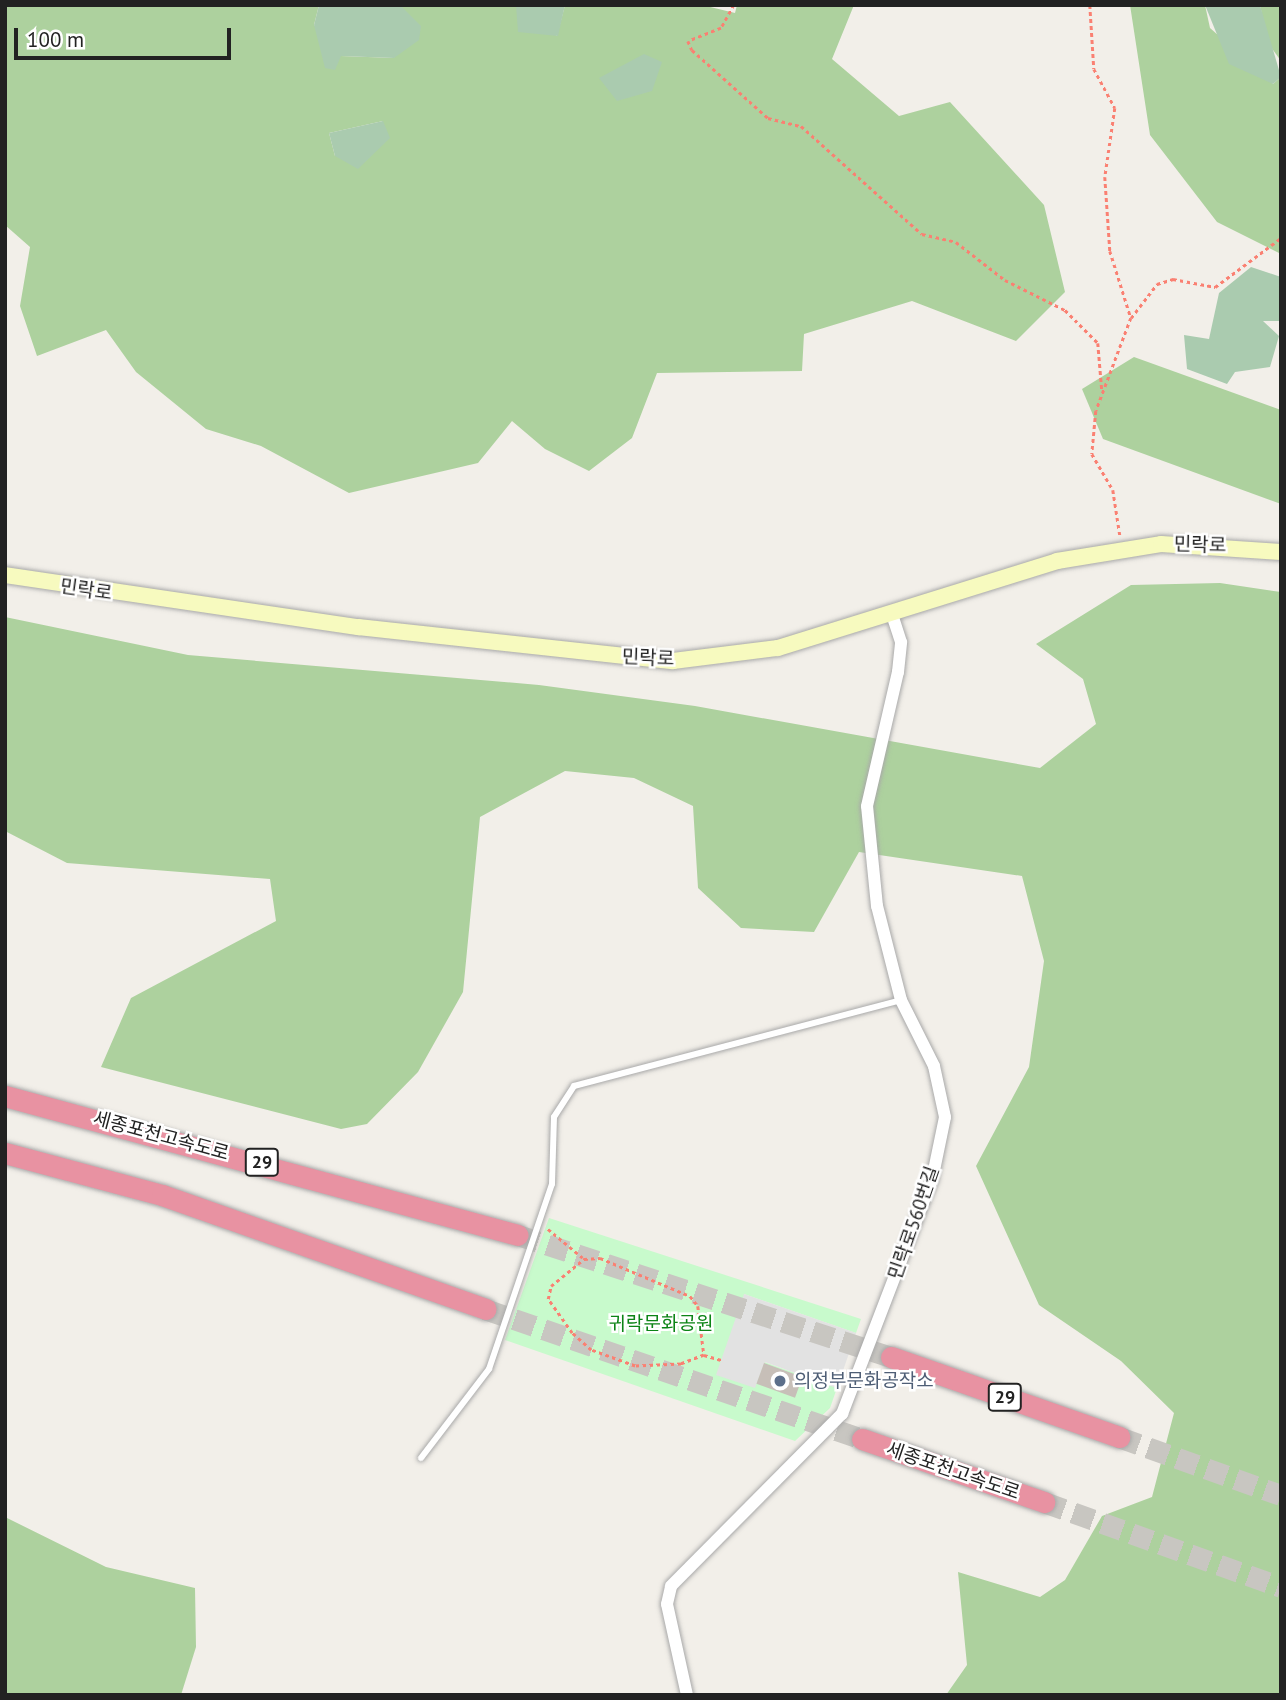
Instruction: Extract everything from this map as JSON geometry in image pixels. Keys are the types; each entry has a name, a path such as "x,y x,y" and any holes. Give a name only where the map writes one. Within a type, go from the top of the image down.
{"highway":[{"name":"세종포천고속도로","path":"5,1096 518,1235"},
{"path":"5,1153 162,1195 485,1309"},
{"name":"29","path":"891,1357 1119,1437"},
{"name":"세종포천고속도로","path":"862,1439 1044,1502"}],"main road":[{"name":"민락로","path":"5,575 371,628 673,661 778,648 892,615 1057,561 1122,550 1209,544 1281,552"}],"street":[{"name":"민락로560번길","path":"687,1695 667,1604 671,1586 842,1414 861,1372 932,1180 945,1117 933,1066 901,1000 877,906 867,806 898,672 901,642 892,615"}],"lane":[{"path":"421,1458 489,1369 552,1184 554,1117 574,1086 901,1000"}],"path":[{"path":"734,5 721,28 688,41 692,50 768,118 801,126 922,234 956,242 1005,279 1065,310 1098,343 1102,391"},
{"path":"1090,5 1094,69 1115,108 1105,177 1110,251 1131,318"},
{"path":"1122,550 1113,490 1092,454 1102,391 1131,318 1157,284 1173,279 1215,287 1281,238"},
{"path":"540,1222 584,1259"},
{"path":"704,1355 698,1306 690,1296 600,1258 584,1259 562,1273 548,1299 557,1319 591,1350 635,1366 681,1364 704,1355 720,1360"}],"green space":[{"path":"5,5 319,5 314,25 341,56 394,58 400,5 516,5 557,36 565,5 702,5 735,13 737,5 854,5 832,59 899,116 950,102 1044,205 1065,292 1016,341 912,301 804,334 802,371 657,373 632,438 589,471 545,449 512,421 478,463 349,493 261,446 206,429 136,372 106,330 37,356 20,306 30,247 5,225","holes":["383,121 335,156 329,133"]},
{"path":"319,5 400,5 421,26 419,40 394,58 341,56 335,70 325,68 314,25"},
{"path":"516,5 565,5 558,36 518,32"},
{"path":"1130,5 1205,5 1210,28 1273,84 1281,77 1281,254 1217,222 1150,135"},
{"path":"1205,5 1260,5 1281,77 1273,84 1229,64"},
{"path":"1260,5 1281,5 1281,61 1268,43"},
{"path":"644,54 662,62 652,91 617,101 599,78"},
{"path":"383,121 390,138 358,169 335,156 329,133"},
{"path":"1251,267 1281,277 1281,321 1263,321 1279,336 1270,367 1235,372 1227,384 1187,369 1184,335 1209,339 1219,293"},
{"path":"1134,357 1281,410 1281,504 1103,439 1082,389"},
{"path":"1220,583 1281,592 1281,1695 946,1695 967,1665 958,1572 1040,1597 1065,1580 1102,1516 1152,1497 1174,1413 1121,1361 1039,1305 976,1166 1029,1067 1044,961 1022,876 859,852 814,932 741,928 698,888 693,806 634,778 565,771 480,817 463,992 418,1072 367,1124 341,1129 101,1067 131,998 276,921 270,879 67,863 5,831 5,617 188,655 539,685 695,706 1040,768 1096,724 1083,679 1036,644 1131,585"},
{"name":"귀락문화공원","path":"549,1218 861,1319 856,1333 744,1294 764,1362 837,1388 830,1408 795,1441 505,1340"},
{"path":"5,1517 106,1567 195,1588 196,1647 181,1695 5,1695"}],"shaded area":[{"path":"744,1294 856,1333 837,1388 765,1362 755,1388 716,1375"}],"building":[{"name":"의정부문화공작소","path":"764,1363 803,1377 795,1398 756,1384"}],"tunnel":[{"path":"518,1235 891,1357"},
{"path":"485,1309 862,1439"},
{"path":"1119,1437 1281,1495"},
{"path":"1044,1502 1281,1587"}],"place":[{"name":"의정부문화공작소","path":"780,1381"}]}
